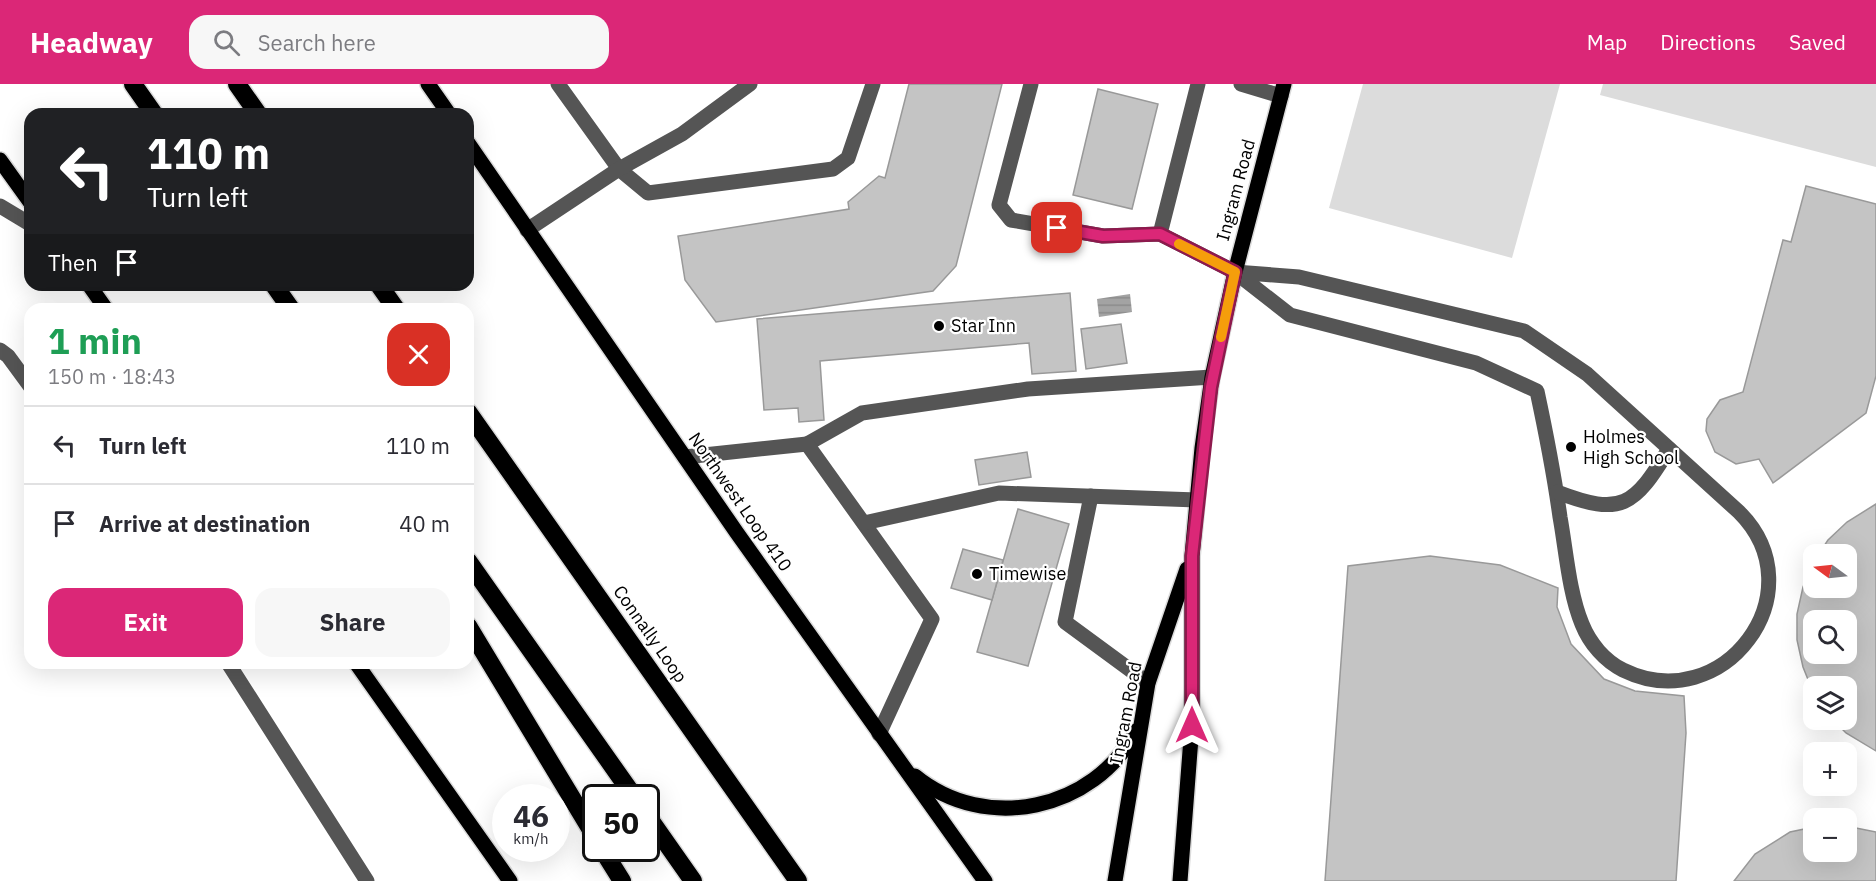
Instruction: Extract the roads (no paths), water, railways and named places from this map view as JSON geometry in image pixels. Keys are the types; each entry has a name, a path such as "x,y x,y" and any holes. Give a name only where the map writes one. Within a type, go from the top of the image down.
{"highway":[{"path":"132,84 150,108"},
{"path":"237,84 254,108"},
{"name":"Connally Loop","path":"474,421 798,881"},
{"path":"474,570 625,784"},
{"path":"474,636 582,815"},
{"path":"660,834 693,881"},
{"path":"610,862 622,881"}],"main road":[{"path":"428,84 445,108"},
{"name":"Ingram Road","path":"1180,881 1192,725 1192,556 1212,377 1235,272 1283,90"},
{"name":"Northwest Loop 410","path":"474,151 684,457 985,881"},
{"path":"0,160 24,194"},
{"name":"Ingram Road","path":"1115,881 1148,682 1192,556"},
{"path":"360,669 510,881"},
{"path":"898,759 923,783 951,796 994,807 1025,808 1058,800 1094,781 1121,756 1142,721"}],"lane":[{"path":"558,84 619,169 648,193 833,169 848,158 873,84"},
{"path":"527,230 619,169 682,134 750,84"},
{"path":"1030,84 999,205 1011,220 1103,236 1160,234 1235,272 1290,315 1476,363 1537,391 1557,492 1567,560 1582,625 1606,661 1640,678 1677,681 1713,671 1743,648 1763,616 1770,579 1762,542 1753,526 1587,374 1524,331 1299,277 1235,272"},
{"path":"1160,234 1198,84"},
{"path":"1241,84 1283,90"},
{"path":"0,206 24,220"},
{"path":"0,350 24,379"},
{"path":"684,457 807,444 862,413 1028,389 1212,377"},
{"path":"807,444 932,619 879,734"},
{"path":"1557,492 1588,504 1622,505 1647,485 1670,449"},
{"path":"864,523 999,493 1197,500"},
{"path":"1091,496 1065,622 1148,682"},
{"path":"232,669 367,881"}],"place":[{"name":"Star Inn","path":"939,326"},
{"name":"Holmes High School","path":"1571,447"},
{"name":"Timewise","path":"977,574"}]}
